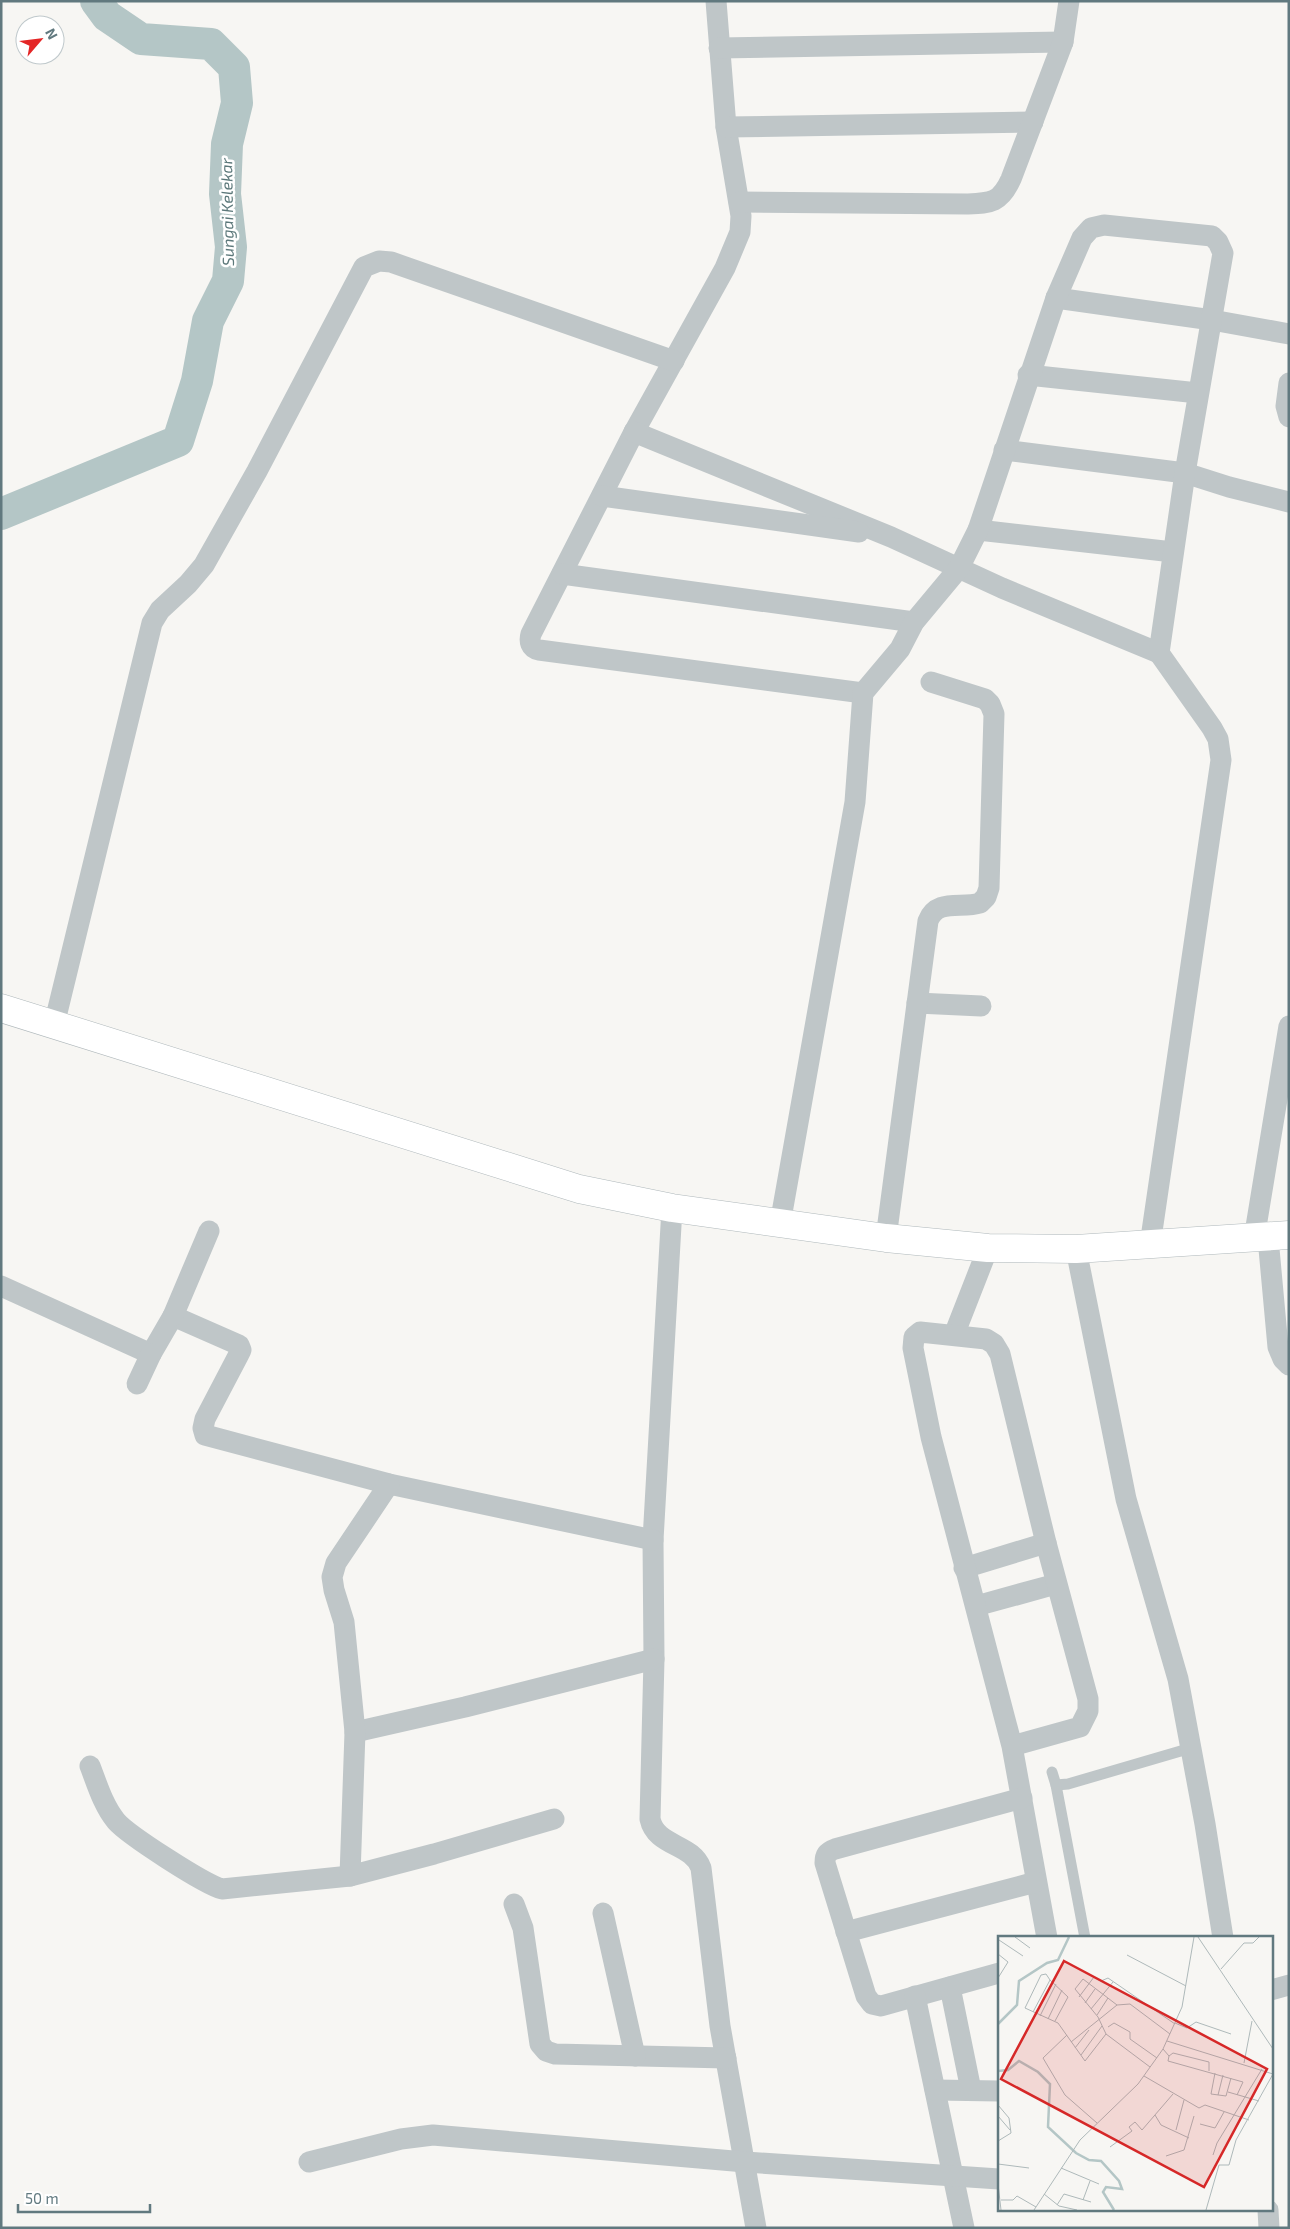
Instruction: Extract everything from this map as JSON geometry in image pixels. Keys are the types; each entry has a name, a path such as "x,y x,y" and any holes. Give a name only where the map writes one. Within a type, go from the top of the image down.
{"street":[{"path":"716,1 726,127 741,224 735,247 634,432 531,634 530,641 535,649 863,693"},
{"path":"739,202 967,204 989,203 999,198 1006,191 1063,42 1069,1"},
{"path":"719,48 1063,42"},
{"path":"726,127 1033,122"},
{"path":"780,1224 856,802 863,693 900,649 914,622 959,568 978,530 1028,375 1056,298 1082,238 1091,228 1104,225 1212,236 1218,242 1223,253 1185,473 1159,653"},
{"path":"54,1025 152,623 160,610 188,584 204,565 258,471 364,267 373,262 391,262 674,361"},
{"path":"1056,298 1212,320 1289,334"},
{"path":"1028,375 1198,394"},
{"path":"1289,383 1286,406 1289,417"},
{"path":"634,432 891,537 1159,653 1212,728 1218,739 1221,760 1150,1245"},
{"path":"1004,450 1185,473 1229,487 1289,502"},
{"path":"602,496 891,537"},
{"path":"978,530 1173,552"},
{"path":"562,574 914,622"},
{"path":"886,1238 930,915 942,906 980,904 986,897 989,888 994,714 990,704 985,699 931,682"},
{"path":"917,1003 982,1006"},
{"path":"1,1008 579,1189 672,1208 886,1238 988,1248 1076,1250 1270,1237"},
{"path":"1289,1026 1270,1237 1278,1347 1283,1359 1289,1365"},
{"path":"672,1208 653,1540 654,1659 650,1819 653,1829 659,1836 691,1854 698,1860 701,1868 717,2006 756,2228"},
{"path":"137,1384 151,1354 173,1316 209,1231"},
{"path":"954,1335 988,1248"},
{"path":"1076,1250 1126,1499 1178,1679 1223,1936"},
{"path":"1,1286 151,1354"},
{"path":"173,1316 223,1337 240,1348 238,1356 205,1419 203,1428 205,1435 389,1484 653,1540"},
{"path":"1012,1746 1076,1729 1085,1720 1088,1711 1088,1699 1056,1584 1000,1354 992,1341 920,1332 914,1337 913,1348 931,1437 1012,1746 1048,1936"},
{"path":"350,1876 355,1732 344,1622 332,1577 336,1563 389,1484"},
{"path":"964,1568 1046,1543"},
{"path":"976,1606 1056,1584"},
{"path":"355,1732 465,1707 654,1659"},
{"path":"90,1766 107,1808 125,1830 214,1887 230,1889 350,1876 554,1819"},
{"path":"998,1973 881,2006 869,2002 825,1863 825,1857 829,1851 1022,1798"},
{"path":"846,1932 1036,1882"},
{"path":"514,1904 524,1928 540,2044 546,2051 555,2054 726,2058"},
{"path":"602,1913 635,2056"},
{"path":"1272,1990 1289,1985"},
{"path":"950,1987 971,2090"},
{"path":"915,1996 955,2178 964,2228"},
{"path":"936,2090 998,2090"},
{"path":"309,2162 401,2139 433,2135 745,2162 955,2178 998,2179"},
{"path":"1268,2212 1269,2228"}],"lane":[{"path":"1056,1785 1068,1784 1191,1748"},
{"path":"1052,1772 1084,1936"}],"waterway":[{"name":"Sungai Kelekar","path":"1,514 178,441 197,381 208,321 228,281 231,247 225,194 227,144 237,103 234,67 211,44 141,39 107,16 96,1"}]}
